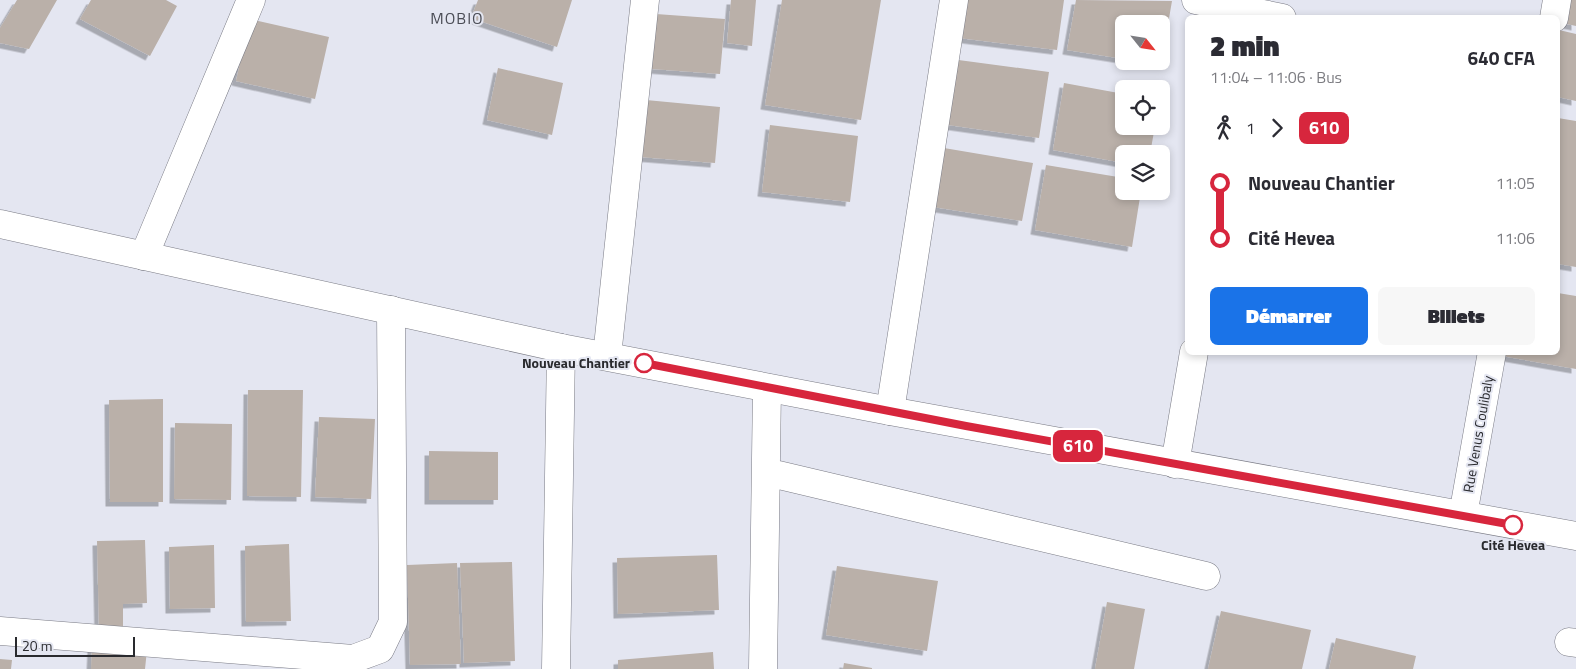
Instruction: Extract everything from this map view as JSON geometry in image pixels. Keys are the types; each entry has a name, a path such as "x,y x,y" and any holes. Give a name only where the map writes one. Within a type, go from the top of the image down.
{"street":[{"path":"144,256 251,0"},
{"path":"606,356 645,0"},
{"path":"890,412 954,0"},
{"path":"1196,0 1255,10 1272,15"},
{"path":"1554,15 1557,0"},
{"path":"0,224 561,348 890,412 1576,536"},
{"path":"0,631 353,659 380,649 393,622 391,310"},
{"path":"556,669 561,348"},
{"path":"1175,464 1193,355"},
{"name":"Rue Venus Coulibaly","path":"1463,515 1491,355"},
{"path":"763,669 767,388"},
{"path":"766,472 1206,576"}],"building":[{"path":"17,0 57,0 29,49 0,43 0,28"},
{"path":"91,0 166,0 177,6 150,56 80,19"},
{"path":"478,0 572,0 557,47 471,18"},
{"path":"731,0 756,0 752,46 727,43"},
{"path":"782,0 881,0 861,120 765,105"},
{"path":"963,0 1064,0 1057,50 959,38"},
{"path":"1076,0 1172,1 1170,15 1115,15 1115,58 1067,50"},
{"path":"1562,0 1576,0 1576,26 1560,22"},
{"path":"656,14 725,19 720,74 652,69"},
{"path":"250,19 329,37 315,99 236,81"},
{"path":"1560,30 1576,34 1576,101 1560,97"},
{"path":"951,59 1049,72 1039,138 941,124"},
{"path":"498,68 563,83 552,135 487,120"},
{"path":"1064,83 1115,92 1115,135 1153,135 1152,145 1115,145 1115,161 1053,150"},
{"path":"646,100 720,107 715,163 640,157"},
{"path":"1560,118 1576,121 1576,267 1560,264"},
{"path":"770,125 858,136 850,202 762,192"},
{"path":"938,147 1033,163 1022,221 927,206"},
{"path":"1046,165 1115,176 1115,200 1140,200 1132,247 1035,230"},
{"path":"1560,293 1576,296 1576,369 1496,355 1560,355"},
{"path":"248,390 303,390 301,497 247,496"},
{"path":"163,399 163,502 110,502 109,400"},
{"path":"319,417 375,419 371,499 315,497"},
{"path":"175,423 232,424 231,500 174,499"},
{"path":"429,451 498,452 498,500 429,500"},
{"path":"145,540 147,603 123,604 123,628 99,629 97,541"},
{"path":"289,544 291,621 246,622 245,546"},
{"path":"214,545 215,608 170,609 169,547"},
{"path":"717,555 719,610 618,614 617,558"},
{"path":"512,562 515,661 464,663 460,563"},
{"path":"457,563 461,664 410,665 407,565"},
{"path":"837,566 938,581 927,651 826,635"},
{"path":"1107,602 1145,609 1134,669 1095,669"},
{"path":"1221,611 1311,630 1302,669 1208,669"},
{"path":"1336,638 1416,656 1413,669 1329,669"},
{"path":"92,647 147,650 145,669 91,669"},
{"path":"713,652 714,669 618,669 618,660"},
{"path":"0,659 12,660 11,669 0,669"},
{"path":"844,663 872,668 872,669 843,669"}],"bus line":[{"name":"610","path":"644,363 966,426 1513,525"}],"place":[{"name":"Nouveau Chantier","path":"644,363"},
{"name":"Cité Hevea","path":"1513,525"}],"district":[{"name":"MOBIO","path":"457,18"}]}
